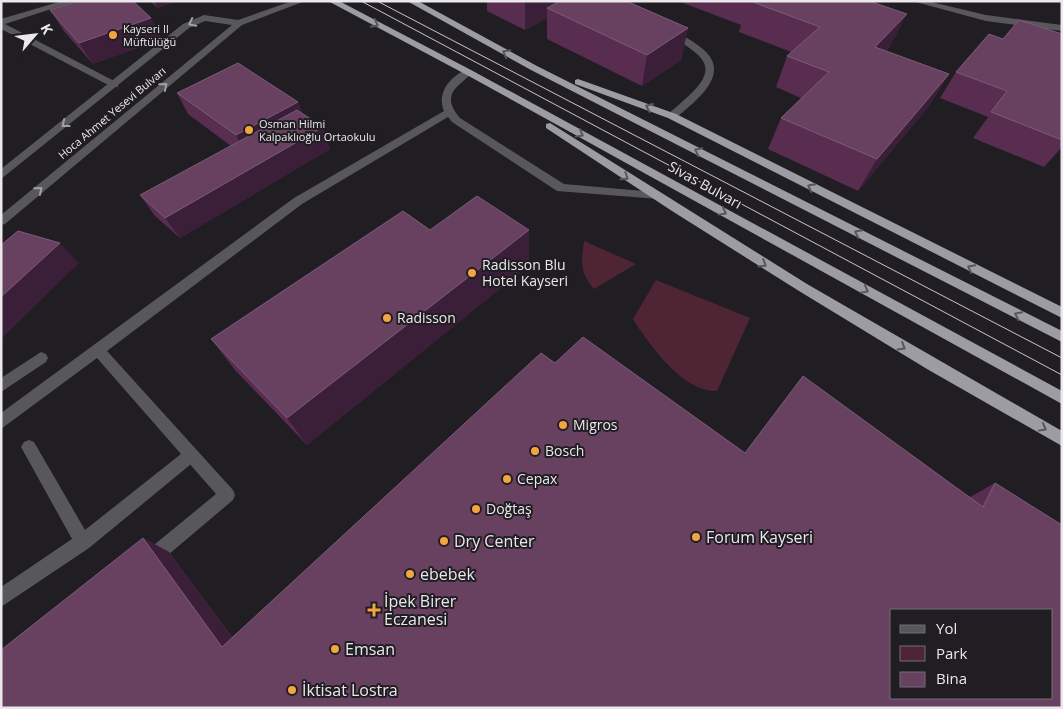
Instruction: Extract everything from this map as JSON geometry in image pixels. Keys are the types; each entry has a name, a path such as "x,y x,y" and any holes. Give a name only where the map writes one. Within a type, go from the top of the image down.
{"highway":[{"name":"Sivas Bulvarı","path":"332,1 468,72 1062,398"},
{"name":"Sivas Bulvarı","path":"411,1 534,68 1062,337"},
{"path":"534,68 640,103 672,116 1062,313"},
{"path":"468,72 655,196 819,299 1062,439"}],"street":[{"path":"1,24 72,1"},
{"name":"Hoca Ahmet Yesevi Bulvarı","path":"1,221 239,24 302,1"},
{"path":"916,1 986,18 1062,28"},
{"name":"Hoca Ahmet Yesevi Bulvarı","path":"2,174 194,21 212,18 239,24"},
{"path":"1,24 115,85"},
{"path":"662,29 698,47 705,54 711,69 711,76 701,91 672,116"},
{"path":"468,72 459,77 449,88 446,101 449,112 456,120 561,188 655,196"},
{"path":"1,422 298,201 449,112"},
{"path":"98,350 227,495 137,570"},
{"path":"1,386 41,358"},
{"path":"28,447 84,542"},
{"path":"1,598 84,542 191,455"}],"green space":[{"path":"584,241 636,264 594,289 584,272 582,255"},
{"path":"656,280 750,318 717,391 705,390 680,376 648,342 633,319"}],"building":[{"path":"78,1 133,1 151,18 79,43 50,10"},
{"path":"560,1 626,1 688,28 647,55 547,8"},
{"path":"750,1 869,1 907,14 875,47 949,74 877,159 781,118 829,72 787,56 820,27"},
{"path":"1019,20 1062,34 1062,140 991,112 1007,91 956,72 989,34 1003,39"},
{"path":"238,63 298,102 236,135 177,93"},
{"path":"297,110 323,127 165,218 140,195"},
{"path":"477,196 529,230 287,418 211,339 403,211 430,230"},
{"path":"18,231 60,243 1,297 1,245"},
{"name":"Forum Kayseri","path":"583,337 745,453 803,376 983,507 995,483 1062,525 1062,708 1,708 1,650 143,538 222,647 541,353 555,363"}],"tram line":[{"path":"361,1 1062,375"},
{"path":"377,1 1062,358"}],"place":[{"name":"Kayseri Il Müftülüğü","path":"113,35"},
{"name":"Osman Hilmi Kalpaklıoğlu Ortaokulu","path":"249,130"},
{"name":"Radisson Blu Hotel Kayseri","path":"472,273"},
{"name":"Radisson","path":"387,318"},
{"name":"Migros","path":"563,425"},
{"name":"Bosch","path":"535,451"},
{"name":"Cepax","path":"507,479"},
{"name":"Doğtaş","path":"476,509"},
{"name":"Forum Kayseri","path":"696,537"},
{"name":"Dry Center","path":"444,541"},
{"name":"ebebek","path":"410,574"},
{"name":"İpek Birer Eczanesi","path":"374,610"},
{"name":"Emsan","path":"335,649"},
{"name":"İktisat Lostra","path":"292,690"}]}
